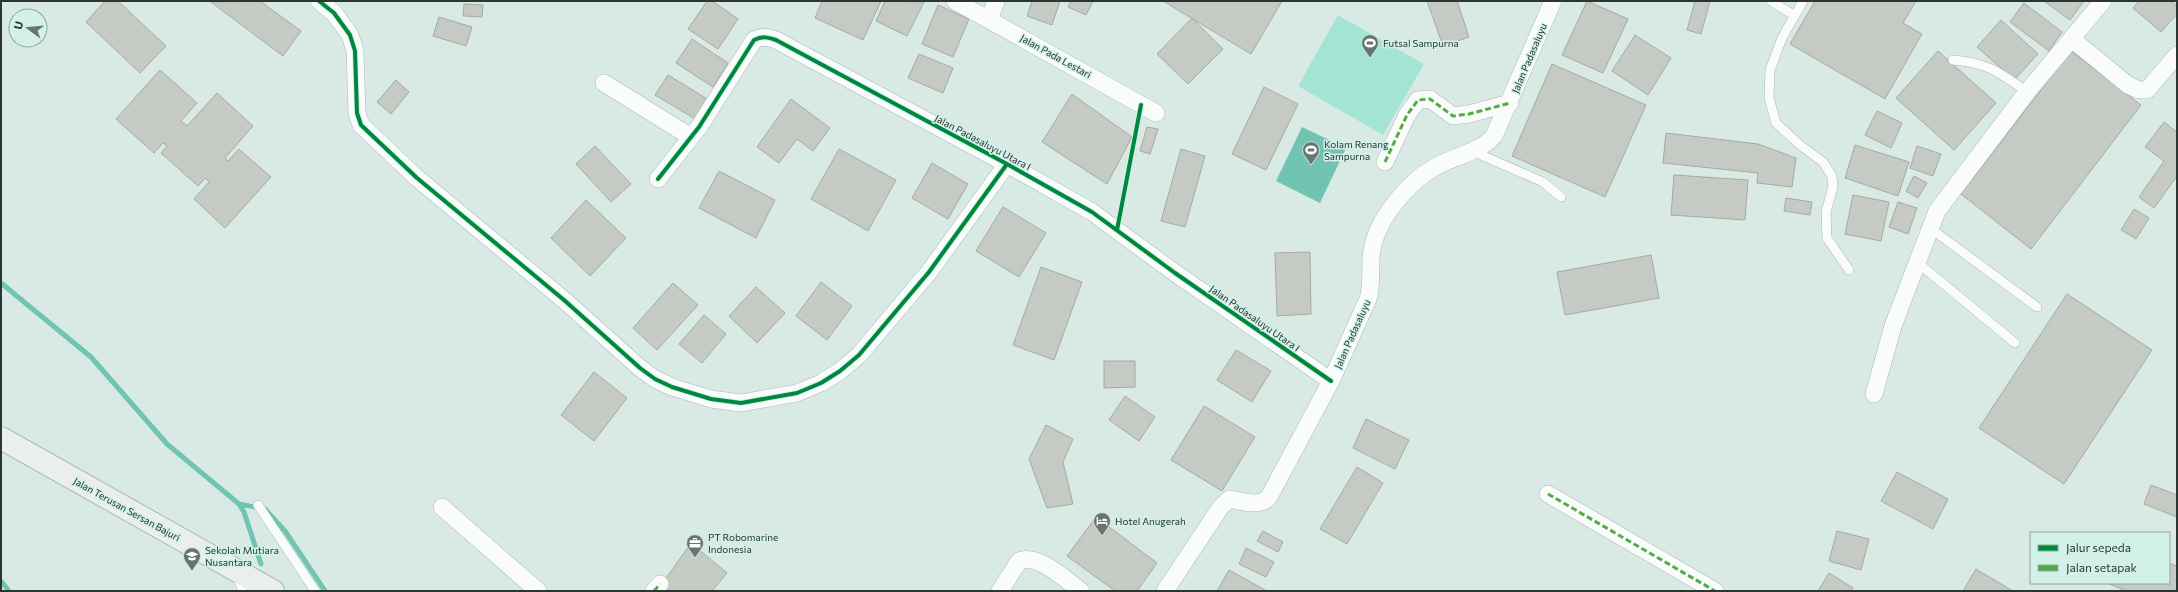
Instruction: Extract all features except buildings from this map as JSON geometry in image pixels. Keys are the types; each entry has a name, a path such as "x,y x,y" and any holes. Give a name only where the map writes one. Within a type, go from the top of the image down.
{"main road":[{"name":"Jalan Terusan Sersan Bajuri","path":"1,438 273,591"}],"street":[{"path":"319,1 334,13 350,35 355,51 357,113 361,125 417,178 564,300 640,368 655,379 672,387 711,399 741,403 797,393 820,383 840,371 859,355 930,272 1007,164"},
{"name":"Jalan Pada Lestari","path":"955,1 1156,113"},
{"path":"989,20 996,1"},
{"name":"Jalan Padasaluyu","path":"1165,591 1220,508 1229,499 1257,503 1265,502 1269,497 1331,381 1370,293 1372,248 1385,217 1415,181 1435,167 1485,145 1494,136 1510,103 1553,1"},
{"path":"1874,394 1893,326 1930,228 1944,199 2026,92 2103,1"},
{"name":"Jalan Padasaluyu Utara I","path":"658,179 699,127 754,40 761,37 776,40 1007,164 1092,212 1175,273 1331,381"},
{"path":"2072,39 2128,85 2139,90 2147,90 2177,54"},
{"path":"604,82 691,137"},
{"path":"1385,162 1407,116 1418,100 1430,99 1454,116 1469,114 1510,103"},
{"path":"1548,494 1716,591"},
{"path":"442,507 538,591"},
{"path":"1000,591 1019,561 1027,559 1050,567 1081,591"}],"lane":[{"path":"1771,1 1795,16"},
{"path":"1803,1 1782,38 1770,70 1769,98 1776,123 1800,145 1823,162 1832,176 1833,187 1826,212 1827,238 1849,270"},
{"path":"1953,60 1968,61 1995,69 2026,92"},
{"path":"1471,151 1543,182 1560,197"},
{"path":"1930,228 2037,306"},
{"path":"1917,262 2015,343"},
{"path":"258,505 315,591"},
{"path":"234,569 243,591"}],"shaded area":[{"path":"1338,15 1424,64 1383,135 1298,86"},
{"name":"Kolam Renang Sampurna","path":"1302,127 1346,148 1320,203 1276,181"}],"waterway":[{"path":"1,283 91,357 167,444 239,504 244,512 261,564"},
{"path":"239,504 265,509 285,531 325,591"},
{"path":"1,581 9,591"}],"marked path":[{"path":"1385,162 1407,115 1418,100 1430,99 1453,116 1469,114 1510,103"},
{"path":"1548,494 1715,591"},
{"path":"654,591 660,584"}],"cycle path":[{"path":"319,1 334,13 350,35 355,51 357,113 361,125 417,178 564,300 640,368 655,379 672,387 711,399 741,403 797,393 821,383 840,371 859,355 929,272 1007,164"},
{"path":"658,179 699,127 754,40 763,37 773,39 1007,164 1092,212 1175,273 1331,381"},
{"path":"1117,230 1141,105"}],"place":[{"name":"Futsal Sampurna","path":"1370,58"},
{"name":"Kolam Renang Sampurna","path":"1311,165"},
{"name":"Hotel Anugerah","path":"1102,536"},
{"name":"PT Robomarine Indonesia","path":"695,558"},
{"name":"Sekolah Mutiara Nusantara","path":"192,571"}]}
